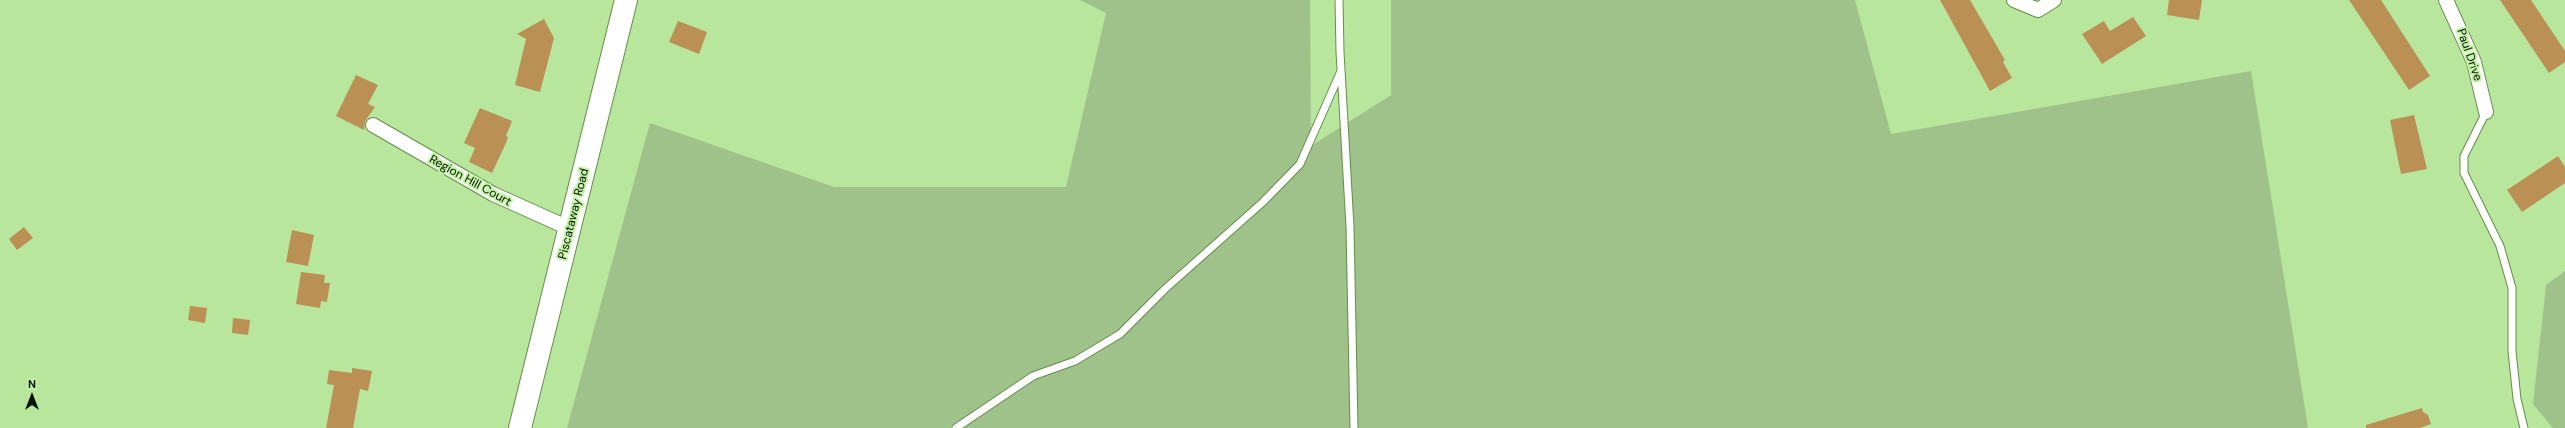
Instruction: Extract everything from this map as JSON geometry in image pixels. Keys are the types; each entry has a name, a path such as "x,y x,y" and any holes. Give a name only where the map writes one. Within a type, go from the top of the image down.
{"main road":[{"name":"Piscataway Road","path":"520,428 571,229 626,0"}],"street":[{"path":"2014,0 2038,10 2054,0"},
{"name":"Paul Drive","path":"2446,0 2474,62 2486,112"},
{"name":"Region Hill Court","path":"373,125 493,194 571,229"}],"lane":[{"path":"1339,0 1341,71 1350,227 1354,428"},
{"path":"956,428 1033,376 1075,361 1120,334 1165,289 1263,202 1300,164 1341,71"},
{"path":"2486,112 2464,156 2464,173 2500,246 2512,288 2512,352 2517,399 2524,428"}],"green space":[{"path":"1080,0 1310,0 1311,146 1391,95 1391,0 1855,0 1891,134 2251,71 2308,428 567,428 650,123 834,187 1066,187 1106,13"},
{"path":"2565,271 2565,428 2553,428 2533,404 2546,285"}],"building":[{"path":"1940,0 1970,0 2005,60 2003,62 2012,78 1990,91"},
{"path":"2169,0 2202,0 2199,20 2167,15"},
{"path":"2349,0 2381,0 2430,76 2409,90"},
{"path":"2500,0 2531,0 2565,51 2565,62 2549,73"},
{"path":"2133,17 2146,36 2102,64 2082,34 2104,21 2110,31"},
{"path":"544,19 554,38 540,92 515,85 526,39 517,34"},
{"path":"678,21 707,32 699,54 669,42"},
{"path":"356,75 378,85 368,104 375,107 365,121 364,130 336,116"},
{"path":"480,108 512,121 506,136 508,137 506,143 492,173 469,162 475,148 464,143"},
{"path":"2414,115 2427,169 2401,174 2390,120"},
{"path":"2558,156 2565,167 2565,183 2522,212 2507,190"},
{"path":"24,227 33,238 17,250 9,239"},
{"path":"292,230 314,235 308,266 286,262"},
{"path":"301,272 325,275 324,283 330,283 327,302 321,301 320,308 296,304"},
{"path":"190,306 207,308 205,323 188,320"},
{"path":"233,318 250,320 248,335 232,333"},
{"path":"352,368 372,371 368,391 360,389 353,428 326,428 334,385 327,384 329,370 352,373"},
{"path":"2422,408 2423,412 2428,415 2431,424 2420,428 2366,428 2366,425"}]}
